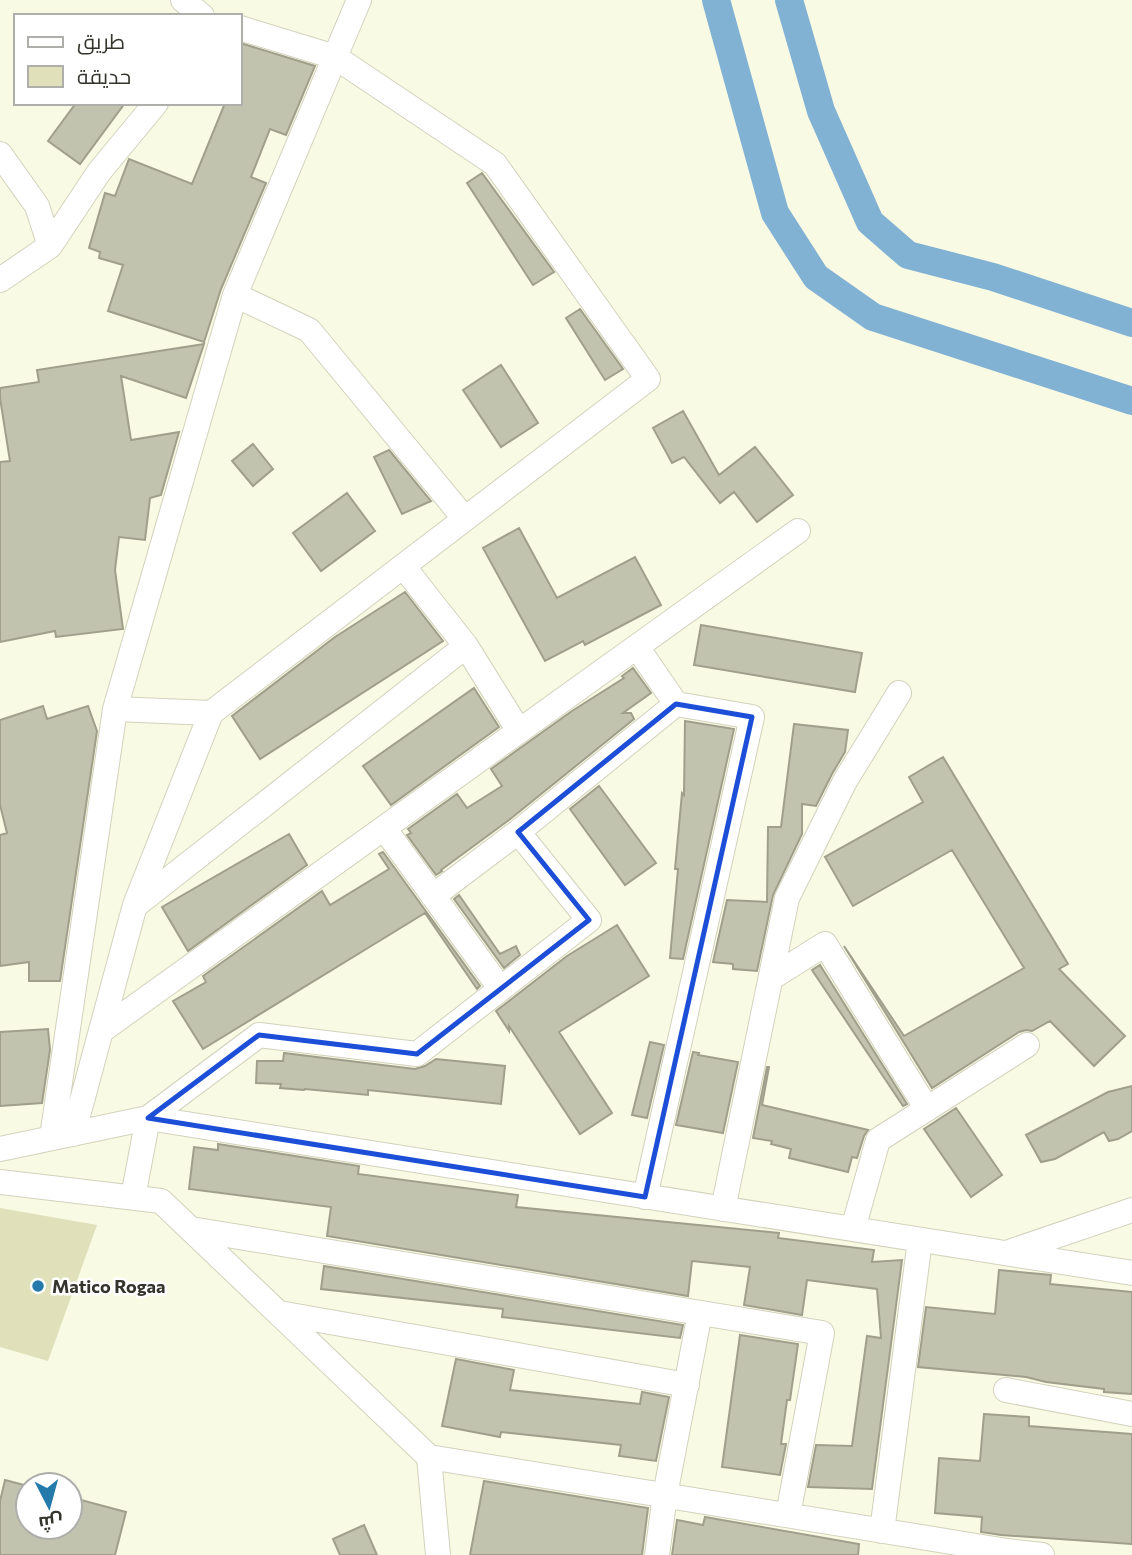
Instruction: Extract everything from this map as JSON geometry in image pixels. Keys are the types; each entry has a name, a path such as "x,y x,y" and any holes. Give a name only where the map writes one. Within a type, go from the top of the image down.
{"street":[{"path":"183,0 200,14"},
{"path":"62,1135 115,709 235,295 359,0"},
{"path":"62,1135 101,1031 135,905 211,713 648,379 495,164 335,57 242,28"},
{"path":"0,280 51,246 99,172 154,105"},
{"path":"0,154 37,206 51,246"},
{"path":"235,295 309,330 465,519"},
{"path":"101,1031 798,531"},
{"path":"403,566 466,646 519,731"},
{"path":"135,905 466,646"},
{"path":"637,647 676,704 752,717 645,1196"},
{"path":"723,1209 788,898 845,781 899,693"},
{"path":"433,896 518,832 676,704"},
{"path":"115,709 211,713"},
{"path":"384,828 500,988"},
{"path":"133,1197 148,1118 259,1035 417,1054 589,920 518,832"},
{"path":"771,978 825,944 928,1109"},
{"path":"853,1229 878,1140 1027,1045"},
{"path":"0,1149 148,1118 1132,1273"},
{"path":"0,1182 161,1201 429,1457 1042,1555"},
{"path":"1005,1253 1132,1210"},
{"path":"191,1229 822,1333 788,1515"},
{"path":"882,1531 920,1240"},
{"path":"279,1313 687,1385"},
{"path":"657,1555 665,1495 700,1313"},
{"path":"1006,1390 1132,1414"},
{"path":"429,1457 438,1555"}],"highlighted area":[{"path":"676,704 752,717 645,1197 148,1118 259,1035 417,1054 589,920 518,832"}],"green space":[{"name":"Matico Rogaa","path":"0,1208 97,1225 48,1361 0,1347"}],"building":[{"path":"242,44 315,66 286,135 270,129 251,177 266,183 221,289 204,342 108,311 123,265 99,258 100,252 89,248 105,193 115,196 129,159 192,184 224,105 242,105"},
{"path":"75,105 124,105 80,164 48,141"},
{"path":"482,173 554,272 533,285 467,183"},
{"path":"580,309 623,369 605,380 566,318"},
{"path":"204,344 186,398 121,376 131,440 179,432 161,495 150,498 145,540 119,537 115,570 123,629 56,637 55,631 0,642 0,462 10,461 0,388 39,382 37,370"},
{"path":"501,365 538,423 501,447 463,390"},
{"path":"683,411 719,475 755,447 793,495 757,522 734,492 720,503 684,457 672,463 653,428"},
{"path":"253,444 273,469 253,486 232,461"},
{"path":"389,450 431,501 402,514 374,457"},
{"path":"347,493 375,531 321,571 293,533"},
{"path":"519,528 557,598 635,557 661,605 585,645 583,641 545,661 483,548"},
{"path":"405,592 443,641 260,759 232,716 335,637"},
{"path":"701,625 862,653 855,692 694,665"},
{"path":"633,668 651,693 623,713 631,713 634,719 436,875 407,835 411,833 408,829 457,794 467,808 502,786 491,769 572,711 624,678 622,676"},
{"path":"474,688 499,727 391,805 363,766"},
{"path":"43,706 47,719 88,706 97,731 60,981 29,981 29,962 0,966 0,835 7,833 0,805 0,720"},
{"path":"685,721 734,729 683,959 670,958 682,793 684,795"},
{"path":"794,724 848,730 845,752 816,806 802,804 802,834 773,895 757,971 733,969 733,964 713,962 727,900 767,902 768,827 781,827"},
{"path":"943,757 1068,964 1059,969 1125,1036 1094,1066 1050,1021 1032,1031 1019,1032 932,1088 844,946 904,1036 1024,968 952,850 853,906 825,857 923,802 909,777"},
{"path":"599,786 656,863 625,885 570,809"},
{"path":"289,834 307,865 188,951 162,907"},
{"path":"383,852 480,986 477,989 425,913 203,1049 173,1001 206,982 203,976 322,891 330,905 389,869 379,854"},
{"path":"459,895 500,954 516,946 520,955 504,968 454,899"},
{"path":"617,925 649,976 559,1032 612,1113 580,1134 509,1026 509,1031 496,1011 567,956"},
{"path":"820,965 907,1104 903,1106 812,970"},
{"path":"48,1029 50,1050 42,1103 0,1106 0,1032"},
{"path":"650,1042 664,1045 647,1118 632,1115"},
{"path":"693,1052 738,1062 723,1133 676,1125"},
{"path":"284,1053 415,1069 436,1059 505,1066 501,1104 368,1090 368,1095 280,1088 281,1084 256,1083 257,1061 283,1061"},
{"path":"767,1067 762,1105 868,1130 857,1158 852,1157 848,1172 789,1158 791,1149 771,1144 772,1141 753,1138"},
{"path":"1132,1086 1132,1131 1109,1141 1104,1132 1055,1159 1041,1162 1026,1135 1108,1092"},
{"path":"956,1108 1002,1175 971,1197 924,1129"},
{"path":"218,1144 359,1166 358,1174 518,1195 516,1207 779,1233 778,1238 874,1250 872,1262 902,1260 872,1489 808,1487 816,1445 852,1446 867,1336 881,1338 877,1289 807,1280 802,1315 744,1305 750,1267 692,1261 688,1296 327,1236 331,1207 189,1189 194,1147 218,1150"},
{"path":"324,1266 683,1325 680,1338 502,1317 503,1309 321,1289"},
{"path":"999,1270 1051,1275 1050,1284 1132,1292 1132,1394 1104,1392 1104,1389 1026,1377 918,1367 926,1307 995,1314"},
{"path":"740,1335 798,1344 790,1400 787,1400 781,1444 786,1444 780,1475 722,1467"},
{"path":"456,1359 514,1370 510,1390 640,1404 642,1392 669,1397 656,1461 619,1456 621,1445 501,1432 500,1437 442,1426"},
{"path":"984,1414 1029,1417 1029,1426 1132,1434 1132,1544 981,1532 982,1517 935,1513 939,1458 980,1461"},
{"path":"5,1480 14,1482 14,1541 84,1541 84,1501 126,1512 115,1555 0,1555 0,1501"},
{"path":"484,1481 648,1508 642,1555 470,1555"},
{"path":"705,1517 859,1544 858,1555 672,1555 677,1520 703,1525"},
{"path":"364,1525 377,1555 340,1555 333,1539"}],"waterway":[{"path":"716,0 775,213 816,277 873,317 1132,401"},
{"path":"789,0 821,111 870,222 908,255 993,277 1132,323"}],"place":[{"name":"Matico Rogaa","path":"38,1286"}]}
